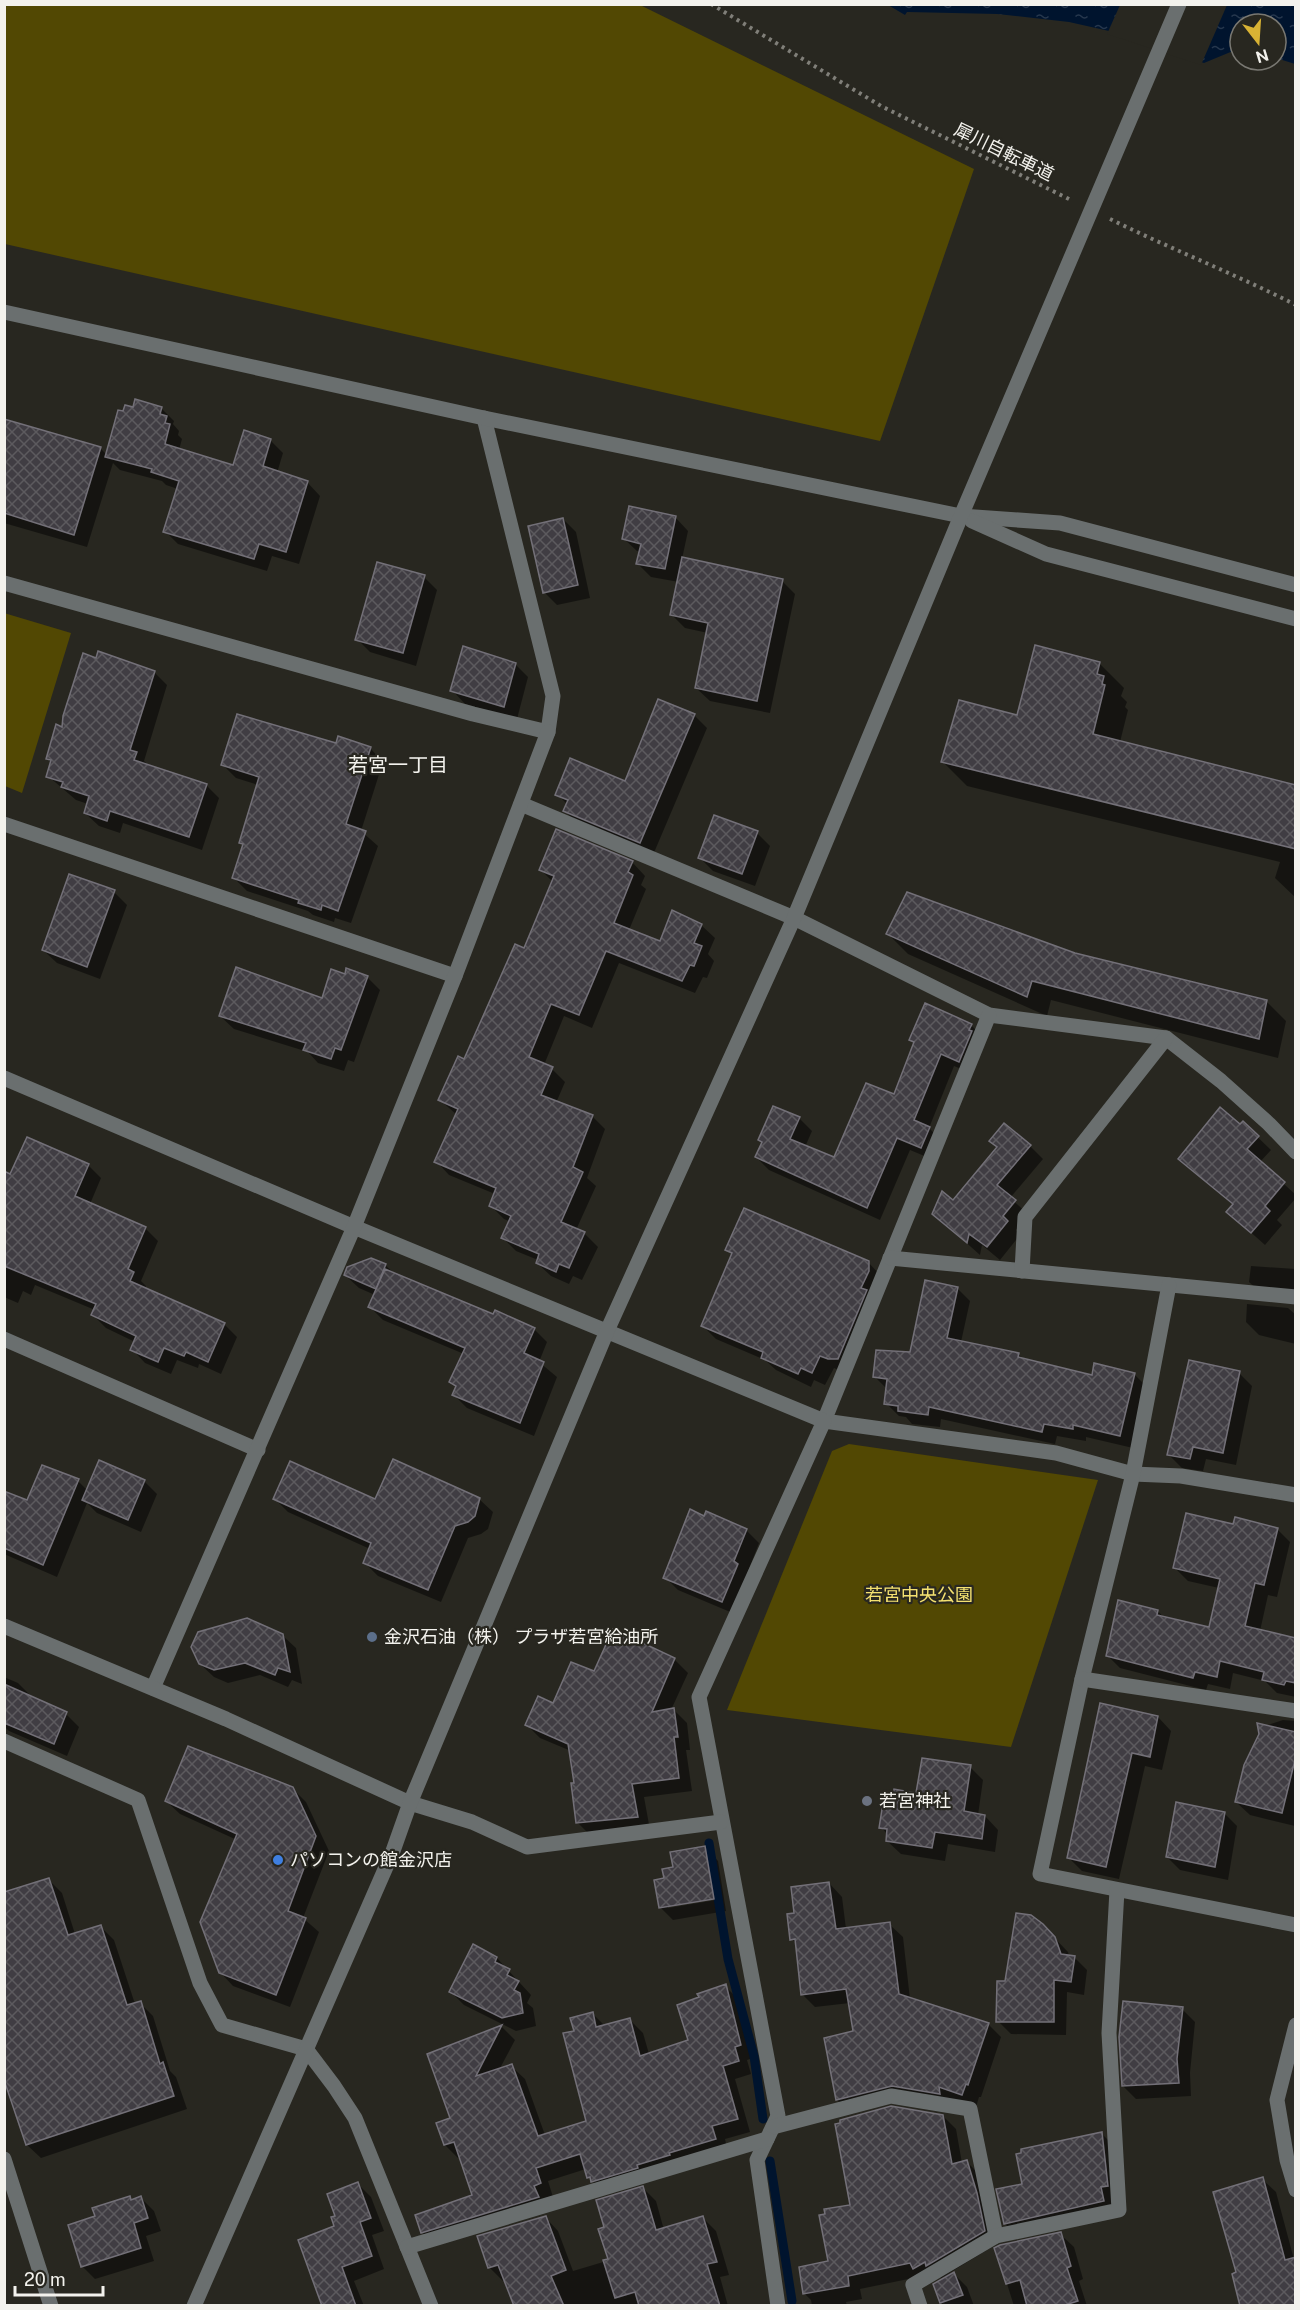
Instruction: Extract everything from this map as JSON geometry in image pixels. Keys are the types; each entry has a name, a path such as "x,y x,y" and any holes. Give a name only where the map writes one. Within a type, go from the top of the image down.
{"street":[{"path":"194,2306 393,1851 410,1803 607,1331 794,918 1179,4"},
{"path":"4,312 484,418 962,516 1060,523 1296,585"},
{"path":"153,1688 354,1227 455,976 548,732 553,696 484,418"},
{"path":"962,516 1046,554 1296,619"},
{"path":"4,583 473,714 548,732"},
{"path":"521,804 794,918 989,1015 1166,1038 1221,1081 1296,1152"},
{"path":"4,824 455,976"},
{"path":"778,2306 757,2160 778,2116 699,1697 824,1421 989,1015"},
{"path":"1022,1271 1025,1217 1166,1038"},
{"path":"4,1078 354,1227 824,1421 1056,1453 1133,1474 1181,1476 1296,1495"},
{"path":"890,1258 1296,1298"},
{"path":"1169,1285 1133,1474 1082,1679 1040,1875 1296,1925"},
{"path":"4,1339 258,1450"},
{"path":"4,1626 226,1719 410,1803 472,1822 527,1847 721,1822"},
{"path":"1082,1679 1296,1711"},
{"path":"4,1742 138,1800 200,1983 222,2025 306,2049 355,2118 431,2306"},
{"path":"920,2306 913,2285 996,2236 1119,2210 1109,2033 1117,1890"},
{"path":"1296,2025 1277,2100 1287,2160 1296,2190"},
{"path":"407,2247 891,2096 970,2109 996,2236"},
{"path":"4,2159 51,2306"}],"path":[{"name":"犀川自転車道","path":"711,4 881,106 1076,203"},
{"path":"1107,218 1241,277 1296,305"}],"green space":[{"path":"5,4 640,5 974,169 880,441 5,244"},
{"path":"4,613 71,633 22,793 5,786"},
{"name":"若宮中央公園","path":"849,1444 1098,1480 1011,1747 727,1710 832,1451"}],"water":[{"path":"888,5 1295,5 1295,64 1288,62 1288,12 1228,12 1228,53 1204,63 1109,31 1069,22 997,14 907,12 905,15"}],"pier":[{"path":"1120,5 1227,5 1201,65 1107,34"}],"building":[{"path":"135,399 162,407 160,414 167,416 165,423 170,424 165,444 233,465 244,430 271,439 263,466 308,481 286,552 259,544 254,559 163,532 179,481 151,472 152,469 105,457 118,410 123,411 125,405 133,407"},
{"path":"4,419 101,447 74,535 4,513"},
{"path":"629,506 676,516 665,569 636,564 641,544 622,539"},
{"path":"563,518 578,585 543,593 528,526"},
{"path":"682,557 783,579 757,701 695,688 708,623 670,615"},
{"path":"377,562 425,575 403,653 355,640"},
{"path":"1035,645 1100,662 1097,674 1104,676 1102,684 1105,685 1093,734 1296,785 1296,849 941,762 959,700 1017,715"},
{"path":"463,646 516,663 504,707 450,691"},
{"path":"98,651 155,671 130,750 137,752 134,760 207,784 189,837 110,811 107,821 84,813 89,796 61,787 63,782 46,777 51,760 46,759 56,724 62,727 63,716 83,653 96,658"},
{"path":"658,699 695,714 640,843 563,811 568,800 555,795 570,758 625,781"},
{"path":"237,714 336,743 338,736 371,747 346,824 366,831 338,911 322,905 321,910 298,903 299,900 232,878 243,844 239,843 259,777 221,765"},
{"path":"714,815 758,831 742,874 698,858"},
{"path":"556,829 633,861 628,872 633,875 614,923 660,941 672,910 702,924 694,943 702,946 694,966 690,965 682,981 606,951 579,1015 551,1004 529,1057 553,1067 541,1095 593,1115 573,1167 583,1172 561,1222 585,1232 569,1268 559,1264 556,1272 536,1263 539,1254 501,1238 511,1216 489,1206 496,1188 434,1162 458,1109 438,1100 458,1056 464,1059 515,944 524,948 554,876 539,870"},
{"path":"69,874 115,890 87,967 42,950"},
{"path":"907,892 1075,953 1267,1000 1259,1039 1032,981 1027,997 886,934"},
{"path":"236,967 322,998 331,969 345,974 346,968 368,976 341,1050 335,1048 331,1059 303,1050 306,1043 219,1016"},
{"path":"925,1003 972,1024 969,1030 972,1031 959,1062 941,1054 914,1120 930,1127 921,1148 897,1138 867,1208 755,1157 762,1142 758,1140 773,1106 800,1117 790,1139 834,1157 866,1083 894,1094 914,1042 909,1040"},
{"path":"1220,1107 1240,1124 1243,1121 1259,1136 1247,1149 1285,1182 1265,1206 1270,1211 1251,1233 1226,1212 1233,1204 1178,1159"},
{"path":"1004,1123 1031,1145 997,1185 1016,1200 1003,1216 1008,1221 987,1247 969,1234 967,1243 932,1214 942,1191 953,1200 997,1147 989,1141"},
{"path":"27,1137 89,1164 75,1196 146,1227 128,1269 134,1272 130,1281 225,1323 208,1362 186,1352 184,1356 164,1348 158,1362 130,1350 136,1336 91,1315 96,1304 4,1266 4,1171 10,1174"},
{"path":"744,1208 869,1261 869,1271 861,1288 867,1290 838,1359 820,1356 812,1373 801,1368 798,1374 761,1358 763,1352 701,1326 732,1253 725,1250"},
{"path":"371,1258 386,1264 376,1289 344,1275 347,1267"},
{"path":"385,1269 493,1314 495,1310 535,1328 524,1353 544,1362 520,1423 452,1395 456,1386 449,1382 465,1348 368,1307"},
{"path":"925,1280 958,1287 947,1338 1019,1353 1018,1357 1092,1375 1094,1363 1135,1373 1120,1436 1073,1425 1073,1429 1044,1424 1042,1432 929,1407 928,1415 898,1411 898,1406 884,1404 887,1379 873,1377 876,1350 910,1352"},
{"path":"1189,1360 1240,1371 1223,1453 1193,1447 1190,1459 1167,1455"},
{"path":"393,1459 480,1498 475,1516 468,1522 455,1526 428,1590 363,1563 371,1543 273,1499 290,1461 375,1499"},
{"path":"99,1460 145,1480 128,1520 82,1500"},
{"path":"42,1465 79,1479 43,1565 4,1548 4,1491 27,1500"},
{"path":"690,1509 704,1516 706,1511 747,1529 734,1561 738,1564 722,1602 663,1578"},
{"path":"1186,1513 1233,1524 1235,1517 1278,1528 1264,1585 1255,1583 1245,1626 1296,1638 1296,1683 1286,1681 1284,1685 1262,1680 1264,1672 1220,1661 1217,1677 1195,1672 1193,1678 1106,1656 1118,1600 1158,1610 1157,1615 1209,1627 1220,1579 1173,1568"},
{"path":"247,1618 283,1634 290,1672 278,1668 275,1675 245,1663 214,1670 199,1664 191,1647 198,1632"},
{"path":"613,1629 675,1658 652,1712 674,1708 678,1737 674,1737 679,1778 632,1784 638,1817 576,1823 571,1783 574,1783 568,1744 525,1725 538,1696 553,1703 571,1662 594,1671"},
{"path":"4,1684 67,1712 54,1744 4,1723"},
{"path":"1100,1703 1158,1716 1150,1757 1132,1753 1106,1867 1067,1858"},
{"path":"1257,1723 1296,1732 1296,1756 1282,1813 1235,1802 1244,1765 1259,1734"},
{"path":"188,1746 293,1787 316,1836 288,1911 306,1918 276,1995 219,1973 200,1922 237,1834 165,1801"},
{"path":"922,1758 971,1765 964,1811 985,1815 982,1839 935,1832 932,1848 886,1841 887,1829 879,1828 883,1803 891,1804 894,1789 916,1793"},
{"path":"1176,1802 1225,1812 1215,1867 1166,1857"},
{"path":"705,1846 714,1899 659,1908 654,1880 664,1878 662,1869 673,1867 670,1852"},
{"path":"49,1878 68,1935 101,1925 127,2005 141,2001 160,2064 163,2062 174,2096 26,2145 4,2080 4,1892"},
{"path":"829,1882 836,1929 890,1922 899,1994 989,2023 968,2085 966,2084 962,2095 939,2087 940,2094 892,2086 836,2100 824,2038 853,2031 846,1989 801,1995 795,1939 790,1940 787,1914 794,1913 791,1887"},
{"path":"1016,1913 1031,1915 1055,1937 1061,1954 1075,1956 1071,1982 1054,1980 1054,2022 996,2022 997,1981 1005,1981"},
{"path":"473,1944 497,1957 495,1962 510,1969 507,1975 519,1981 514,1990 520,1993 523,2013 502,2018 449,1992"},
{"path":"726,1984 741,2045 735,2047 739,2061 723,2066 738,2119 712,2126 716,2139 669,2153 670,2155 637,2165 638,2168 591,2182 590,2177 587,2178 580,2154 536,2168 541,2183 534,2186 539,2197 421,2233 415,2215 472,2195 454,2142 444,2145 436,2123 450,2118 427,2054 502,2025 476,2076 512,2064 538,2136 586,2121 563,2033 574,2031 570,2018 593,2012 596,2027 630,2018 640,2056 688,2040 677,2005 699,1997 697,1994"},
{"path":"1123,2001 1183,2007 1177,2059 1179,2083 1122,2086 1119,2037"},
{"path":"891,2106 943,2115 952,2164 967,2160 985,2231 926,2266 925,2262 913,2269 910,2263 848,2276 849,2286 803,2294 799,2267 828,2261 819,2215 825,2214 824,2209 850,2205 835,2124 840,2123 840,2120"},
{"path":"1102,2132 1108,2186 1101,2187 1104,2201 1004,2224 996,2189 1022,2184 1016,2154 1021,2153 1021,2149"},
{"path":"1263,2177 1285,2260 1296,2257 1296,2306 1240,2306 1232,2274 1236,2272 1213,2192"},
{"path":"358,2182 371,2218 360,2222 372,2256 342,2267 356,2306 322,2306 298,2240 334,2226 331,2217 335,2216 327,2194"},
{"path":"643,2186 656,2230 703,2216 717,2262 707,2264 720,2306 639,2306 635,2292 615,2298 603,2260 608,2259 598,2229 604,2227 596,2200"},
{"path":"130,2196 131,2200 141,2196 148,2218 134,2223 141,2248 81,2267 68,2225 95,2216 92,2208"},
{"path":"546,2216 566,2270 551,2276 564,2306 514,2306 498,2265 488,2268 477,2236"},
{"path":"1061,2232 1071,2266 1067,2268 1078,2301 1062,2306 1027,2306 1020,2280 1006,2284 994,2248"},
{"path":"954,2272 963,2295 940,2303 933,2284"}],"waterway":[{"path":"709,1843 728,1959 754,2056 763,2119"},
{"path":"770,2161 792,2301"}],"place":[{"name":"金沢石油（株） プラザ若宮給油所","path":"372,1637"},
{"name":"若宮神社","path":"867,1801"},
{"name":"パソコンの館金沢店","path":"278,1860"}],"district":[{"name":"若宮一丁目","path":"398,765"}]}
